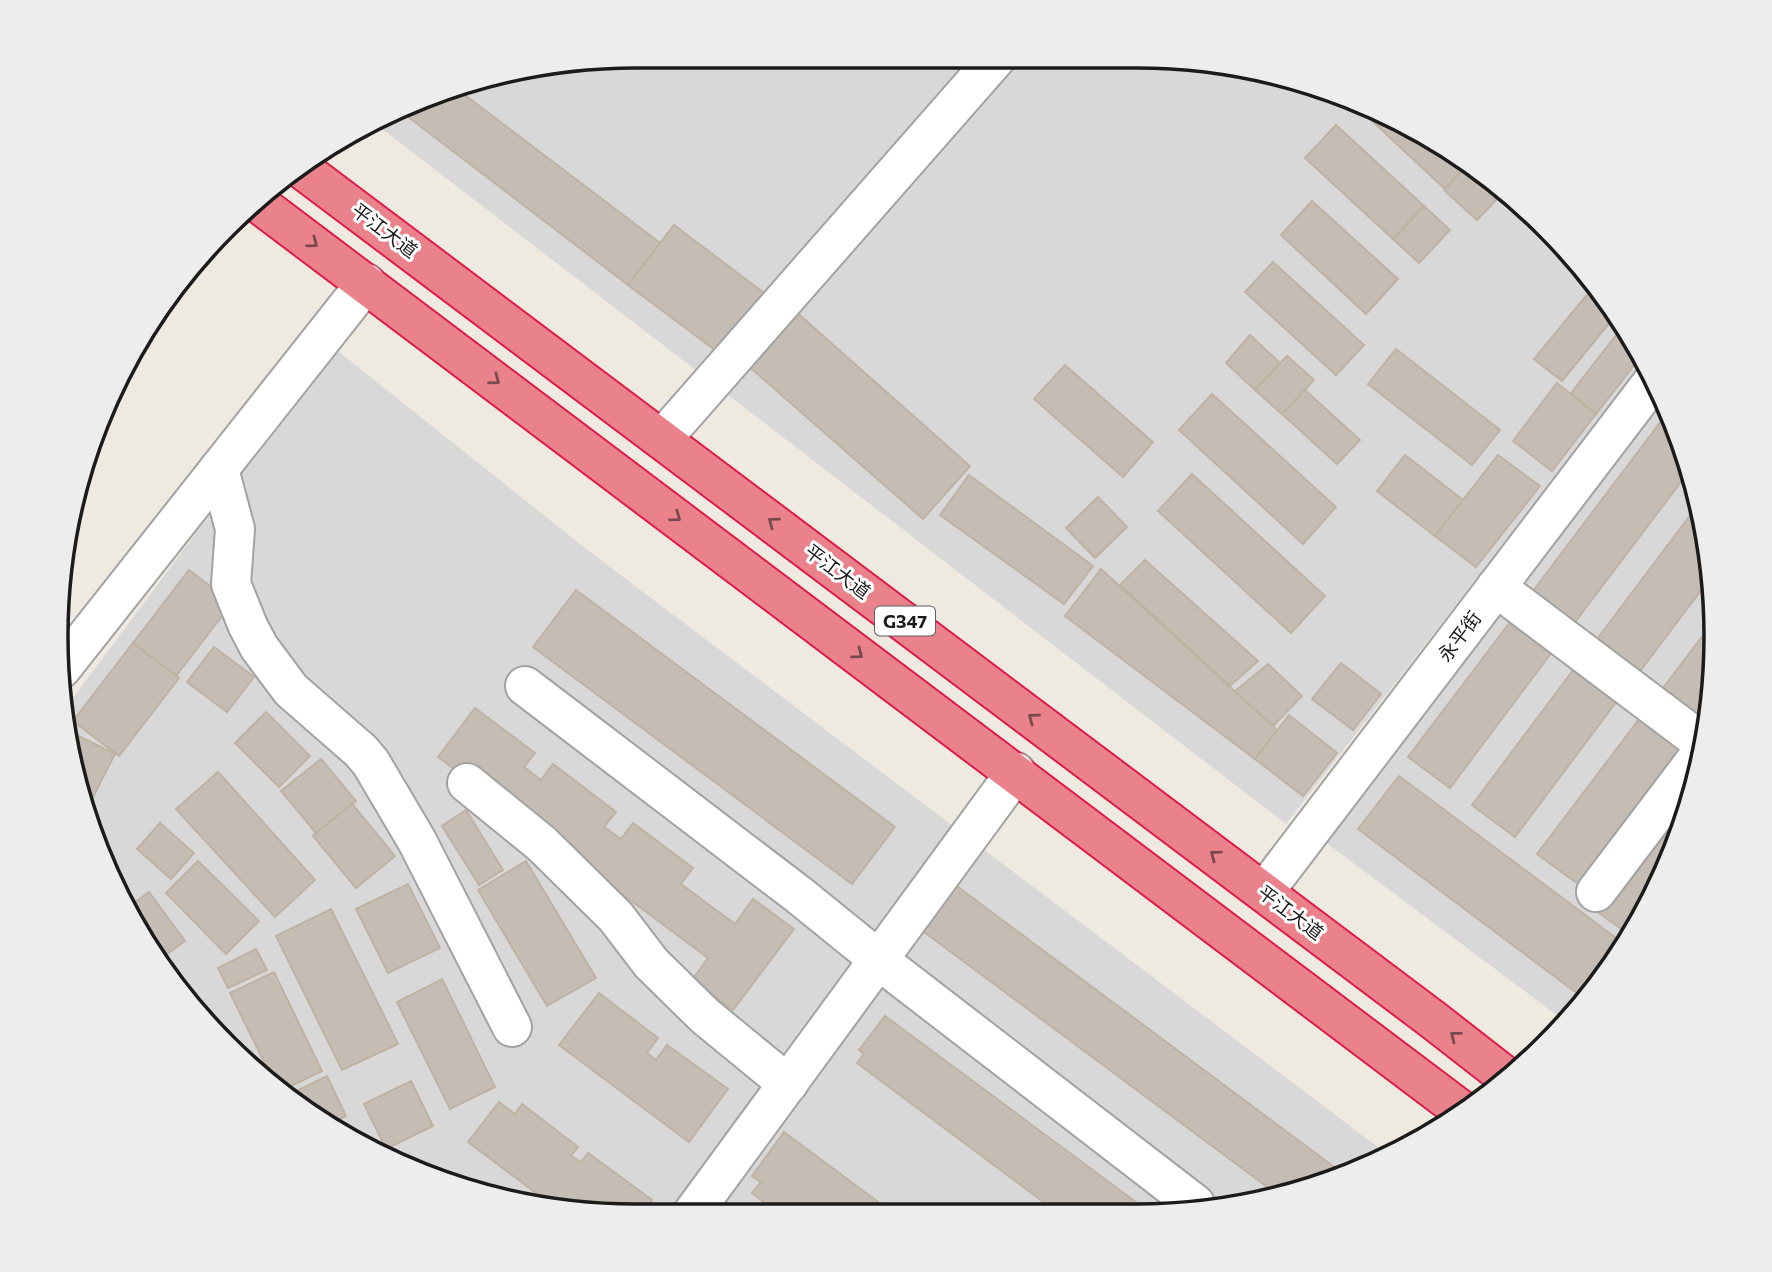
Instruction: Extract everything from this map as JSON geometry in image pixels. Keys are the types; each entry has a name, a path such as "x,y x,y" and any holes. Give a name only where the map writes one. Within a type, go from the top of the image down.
{"highway":[{"name":"平江大道","path":"311,171 1499,1072"},
{"name":"G347","path":"264,207 1455,1105"}],"street":[{"path":"662,439 987,68"},
{"path":"69,659 366,284"},
{"name":"永平街","path":"1264,892 1647,389"},
{"path":"219,469 235,529 231,583 247,626 291,690 361,751 371,763 417,841 512,1027"},
{"path":"1496,587 1695,737"},
{"path":"524,686 799,895 1191,1201"},
{"path":"699,1204 1016,772"},
{"path":"1596,892 1687,772"},
{"path":"467,783 542,844 617,917 651,963 705,1016 788,1084"}],"shaded area":[{"path":"599,69 1173,69 1247,79 1318,98 1353,111 1420,144 1482,186 1510,209 1563,262 1608,321 1638,371 1286,824 382,129 419,111 489,88 525,79"},
{"path":"334,348 585,548 1380,1148 1318,1174 1283,1184 1247,1193 1173,1203 599,1203 525,1193 454,1174 419,1161 352,1128 290,1086 235,1037 186,982 144,920 111,853 88,783 72,699"},
{"path":"1657,411 1684,489 1699,562 1704,636 1699,710 1684,783 1661,853 1628,920 1586,982 1558,1016 1324,841"}],"building":[{"path":"465,95 660,243 628,285 407,116"},
{"path":"1372,121 1420,144 1461,171 1445,189"},
{"path":"1336,125 1424,206 1393,239 1305,158"},
{"path":"1461,171 1497,199 1477,220 1444,190"},
{"path":"1312,201 1398,279 1366,314 1281,235"},
{"path":"1424,206 1450,230 1419,263 1393,239"},
{"path":"674,225 764,293 719,353 628,285"},
{"path":"1273,262 1364,345 1336,375 1245,292"},
{"path":"1588,293 1609,323 1562,381 1534,359"},
{"path":"794,310 970,466 923,519 746,364"},
{"path":"1617,334 1635,365 1596,414 1571,393"},
{"path":"1250,335 1280,363 1255,390 1226,363"},
{"path":"1396,349 1500,430 1472,465 1368,384"},
{"path":"1287,356 1314,380 1282,414 1255,390"},
{"path":"1065,365 1153,442 1123,477 1034,399"},
{"path":"1557,383 1596,414 1552,471 1513,441"},
{"path":"1305,390 1360,440 1337,464 1282,414"},
{"path":"1212,394 1336,507 1303,544 1179,430"},
{"path":"1662,421 1682,481 1572,626 1530,595"},
{"path":"1405,455 1463,500 1435,536 1377,491"},
{"path":"1498,455 1540,486 1476,567 1435,536"},
{"path":"1192,474 1325,596 1291,633 1158,511"},
{"path":"969,475 1093,566 1064,604 940,515"},
{"path":"1098,497 1127,527 1095,558 1066,528"},
{"path":"1690,515 1702,589 1637,675 1594,643"},
{"path":"1145,560 1258,661 1230,686 1120,585"},
{"path":"1101,569 1277,730 1255,759 1065,616"},
{"path":"189,570 232,603 176,676 133,643"},
{"path":"576,590 895,827 852,884 533,647"},
{"path":"1511,621 1552,652 1450,788 1408,757"},
{"path":"1704,634 1697,721 1660,692"},
{"path":"133,643 179,678 119,756 75,723 74,719"},
{"path":"214,647 254,677 227,712 187,682"},
{"path":"1341,663 1381,694 1353,730 1312,699"},
{"path":"1268,664 1302,696 1273,726 1235,691"},
{"path":"1574,669 1617,701 1515,837 1472,805"},
{"path":"475,708 535,753 524,767 541,780 553,764 616,812 604,827 621,839 633,823 693,868 681,884 735,924 753,899 794,929 733,1010 692,980 708,958 438,757"},
{"path":"266,712 310,756 279,787 235,743"},
{"path":"1289,715 1337,753 1303,796 1255,759"},
{"path":"1640,718 1683,750 1581,886 1537,854"},
{"path":"77,735 115,754 92,798"},
{"path":"321,759 356,801 316,833 281,791"},
{"path":"218,772 315,880 275,917 176,809"},
{"path":"1399,776 1616,938 1577,993 1358,829"},
{"path":"352,804 395,856 356,888 313,836"},
{"path":"466,810 503,870 479,885 442,826"},
{"path":"1676,811 1661,853 1622,929 1599,913"},
{"path":"160,823 194,853 171,879 137,849"},
{"path":"198,861 259,921 226,954 166,893"},
{"path":"526,861 596,978 547,1006 478,890"},
{"path":"408,884 440,948 388,973 356,909"},
{"path":"954,884 1335,1168 1268,1188 920,929"},
{"path":"149,892 185,941 166,954 135,902"},
{"path":"331,909 398,1044 342,1070 276,936"},
{"path":"256,949 267,970 228,988 218,968"},
{"path":"274,972 322,1071 291,1086 266,1067 230,993"},
{"path":"442,979 495,1087 450,1109 397,1002"},
{"path":"599,993 658,1038 647,1053 656,1060 667,1045 728,1089 689,1142 559,1045"},
{"path":"885,1016 1138,1204 1046,1204 857,1063 864,1054 859,1050"},
{"path":"327,1076 346,1116 339,1120 297,1091"},
{"path":"411,1081 433,1126 390,1147 384,1144 364,1104"},
{"path":"499,1102 515,1114 522,1104 578,1147 571,1156 581,1162 588,1153 652,1200 649,1204 599,1203 539,1195 468,1142"},
{"path":"784,1132 881,1204 766,1204 752,1193 761,1182 752,1176"}]}
